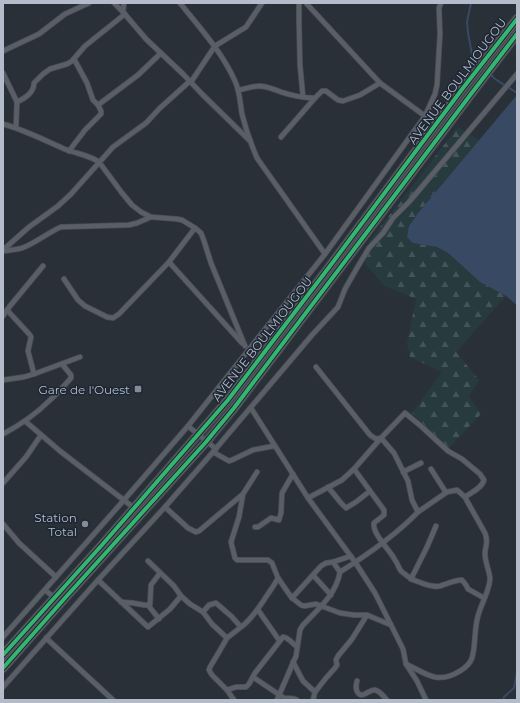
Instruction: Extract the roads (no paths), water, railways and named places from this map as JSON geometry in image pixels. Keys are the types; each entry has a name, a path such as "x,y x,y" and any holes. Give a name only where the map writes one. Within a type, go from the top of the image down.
{"highway":[{"name":"AVENUE BOULMIOUGOU","path":"3,655 55,598 233,394 463,88 517,19"},
{"name":"AVENUE BOULMIOUGOU","path":"3,668 206,442 234,408 517,34"}],"street":[{"path":"3,51 39,34 66,14 89,3"},
{"path":"114,3 146,39 250,141"},
{"path":"17,102 31,92 34,87 34,83 43,74 50,69 67,64 74,59 85,46 124,13 124,3"},
{"path":"180,3 215,46 231,72 239,90 243,115 250,141 257,158 264,170 325,254"},
{"path":"3,251 28,227 58,206 71,194 113,147 146,123 190,81 215,46 246,27 262,3"},
{"path":"299,3 300,65 303,97"},
{"path":"306,3 380,83 425,116"},
{"path":"3,637 188,426 325,254 425,116 435,94 437,84 440,34 439,8 441,3"},
{"path":"98,105 138,75 161,53"},
{"path":"69,151 101,114 101,111 93,100 87,83 74,59"},
{"path":"3,73 17,102 16,127"},
{"path":"3,687 165,507 338,306 356,268 369,248 517,74"},
{"path":"281,137 320,92 326,90 338,100 343,101 360,95 380,83"},
{"path":"239,90 258,86 276,89 285,93 303,97 315,98"},
{"path":"3,124 16,127 69,151 94,159 99,162 122,194 140,212 151,217 182,220 201,233 211,263 245,346"},
{"path":"3,251 20,248 61,227 128,225 151,217"},
{"path":"64,279 78,300 85,306 107,317 113,318 119,314 169,262 195,228"},
{"path":"169,262 249,350"},
{"path":"3,316 43,266"},
{"path":"7,310 30,335 31,338 28,351 34,374"},
{"path":"3,380 24,377 80,357"},
{"path":"3,434 25,421 38,411 51,400 71,378 71,375 62,364"},
{"path":"316,367 370,435 376,439 381,438"},
{"path":"251,408 308,498 351,556 375,593 403,650 406,664 426,700"},
{"path":"308,498 342,480 405,413 448,451 462,459 480,474 484,480 483,484 465,497"},
{"path":"25,421 60,451 134,508"},
{"path":"188,426 214,451 229,461 253,450 274,446"},
{"path":"3,483 26,456 41,435"},
{"path":"381,438 394,453 408,481 412,500 418,512"},
{"path":"403,472 421,463"},
{"path":"354,468 384,510 384,515 374,523 373,526 396,561 397,566 411,579 430,586 438,586 462,580 468,589 484,598"},
{"path":"431,470 447,492"},
{"path":"165,507 188,528 196,532 199,531 243,494 258,472"},
{"path":"255,527 258,527 271,518 279,520 281,513 282,493 293,474"},
{"path":"328,487 346,508 370,491"},
{"path":"340,572 383,543 418,512 447,492 457,490 465,497 487,538 485,555 490,577 489,584 477,616 472,658 468,665 463,669 454,675 444,678 436,678 406,664"},
{"path":"243,494 239,517 231,542 234,556 237,560 268,560 272,563 278,578 292,598 301,606 314,604 340,613 367,615 391,625"},
{"path":"3,524 19,543 56,577"},
{"path":"411,579 436,526"},
{"path":"292,598 321,566 326,563 351,556"},
{"path":"148,561 174,586 181,596 203,612 212,624 227,638"},
{"path":"277,697 293,662 298,647 300,630 303,624 331,595 338,583 340,572 333,562"},
{"path":"148,605 150,604 151,600 151,585 160,573"},
{"path":"313,575 331,595"},
{"path":"234,700 227,690 212,675 209,670 210,667 227,638 248,621 258,610 278,578"},
{"path":"98,580 148,627 170,609 181,596"},
{"path":"45,590 55,598"},
{"path":"121,602 148,605 159,619"},
{"path":"203,612 210,605 216,603 241,627"},
{"path":"258,610 279,640"},
{"path":"313,700 315,692 335,668 337,665 336,660 338,656 352,639 367,615"},
{"path":"227,690 246,687 279,640 283,637 298,647"},
{"path":"46,638 114,700"},
{"path":"293,662 303,681 315,692"},
{"path":"253,677 277,697 288,699 293,698 297,700"},
{"path":"357,681 356,689 359,694 365,695 374,690 378,691 388,700"}],"water":[{"path":"517,95 517,305 506,296 480,282 448,253 437,247 413,243 407,237 409,226 418,213"}],"waterway":[{"path":"471,3 467,22 468,33 472,54 481,63"},
{"path":"490,74 495,79 517,93"},
{"path":"503,700 504,697 514,688 517,673"}],"place":[{"name":"Gare de l'Ouest","path":"138,389"},
{"name":"Station Total","path":"85,524"}]}
